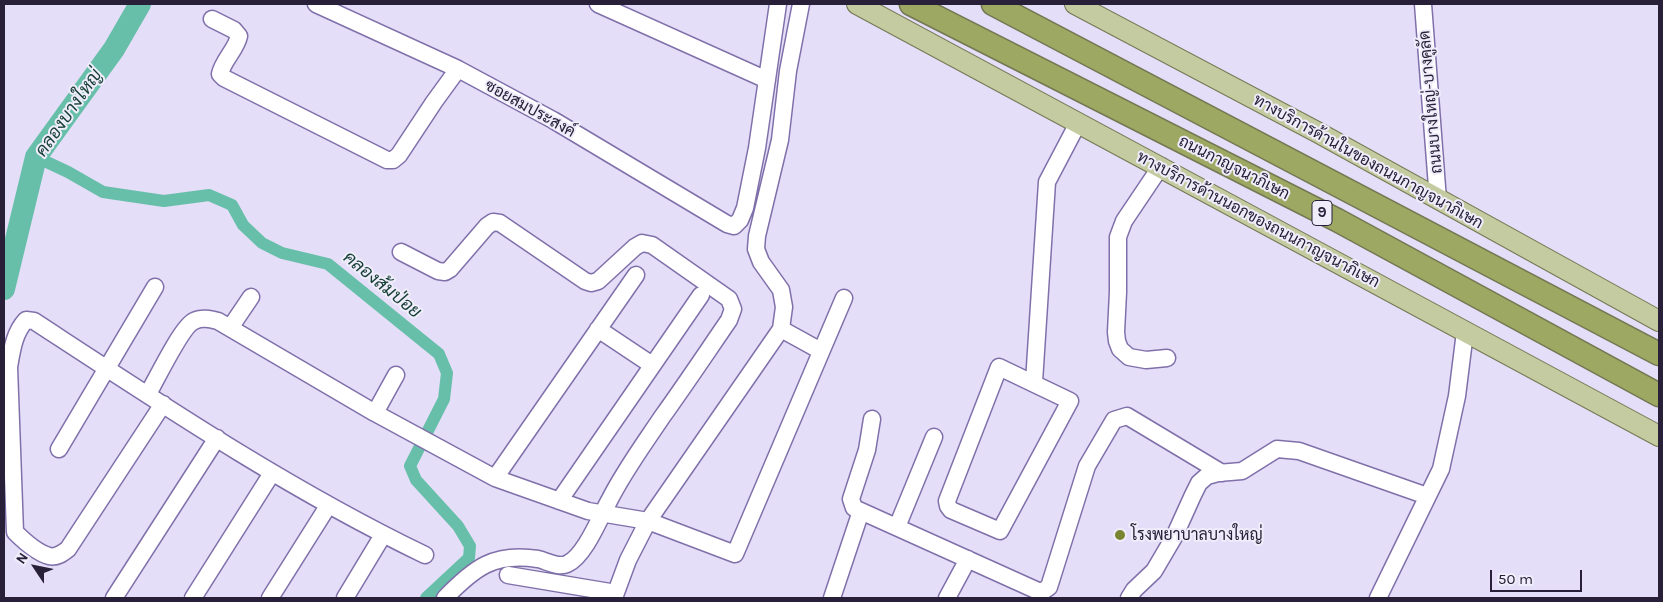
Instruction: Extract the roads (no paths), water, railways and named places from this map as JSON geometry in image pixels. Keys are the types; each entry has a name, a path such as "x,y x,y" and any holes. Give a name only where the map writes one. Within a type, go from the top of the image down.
{"highway":[{"name":"ถนนกาญจนาภิเษก","path":"912,4 1337,220 1656,394"},
{"name":"ถนนกาญจนาภิเษก","path":"993,4 1659,354"}],"main road":[{"name":"ทางบริการด้านนอกของถนนกาญจนาภิเษก","path":"857,4 1161,166 1659,436"},
{"name":"ทางบริการด้านในของถนนกาญจนาภิเษก","path":"1075,4 1317,132 1659,321"}],"street":[{"path":"212,19 234,30 239,36 238,42 222,68 220,74 224,78 387,160 393,160 399,155 458,69 316,4"},
{"path":"598,4 767,80"},
{"name":"ซอยสมประสงค์","path":"458,69 553,120 727,224 734,226 740,220 745,208 757,148 778,4"},
{"path":"508,576 615,596 628,560 648,521 781,330 784,307 781,290 762,262 756,249 757,236 780,140 788,72 801,4"},
{"name":"ถนนบางใหญ่-บางคูลัด","path":"1423,4 1438,200"},
{"path":"1034,382 1047,182 1078,123"},
{"path":"1161,166 1124,221 1118,237 1116,341 1120,349 1129,357 1146,360 1167,358"},
{"path":"400,252 438,271 445,272 450,269 487,226 493,222 500,223 591,283 598,281 635,247 642,243 652,245 729,298 733,309 729,320 618,484 601,514 588,543 575,558 567,564 556,565 539,559 514,557 492,561 472,572 445,598"},
{"path":"495,478 636,275"},
{"path":"59,449 155,287"},
{"path":"559,502 701,294"},
{"path":"230,328 251,297"},
{"path":"148,394 184,330 193,321 205,318 218,321 375,413 495,478 559,502 601,514 648,521 735,554 844,298"},
{"path":"163,404 68,549 61,555 50,556 26,543 15,532 9,367 13,344 19,327 26,320 34,321 272,473 328,506 424,555"},
{"path":"598,330 652,365"},
{"path":"781,330 821,350"},
{"path":"1378,598 1441,469 1457,396 1465,332"},
{"path":"999,367 1034,382 1068,399 1070,403 1002,529 998,531 951,510 947,501 999,367"},
{"path":"375,413 396,375"},
{"path":"872,419 867,450 851,500 854,508 1038,591 1043,591 1049,587 1087,466 1114,420 1127,416 1222,473"},
{"path":"897,527 934,437"},
{"path":"114,598 217,438"},
{"path":"1129,598 1134,590 1154,571 1174,537 1200,483 1207,476 1242,471 1277,449 1299,451 1427,496"},
{"path":"193,598 272,473"},
{"path":"270,598 328,506"},
{"path":"832,598 861,511"},
{"path":"345,598 383,535"},
{"path":"947,598 968,559"}],"waterway":[{"name":"คลองบางใหญ่","path":"4,289 36,157 114,49 140,4"},
{"name":"คลองส้มป่อย","path":"36,157 68,172 103,192 164,201 209,195 232,205 243,225 262,243 282,253 328,264 439,354 447,373 444,399 410,466 416,480 458,526 470,546 469,558 426,598"}],"place":[{"name":"โรงพยาบาลบางใหญ่","path":"1120,535"}]}
